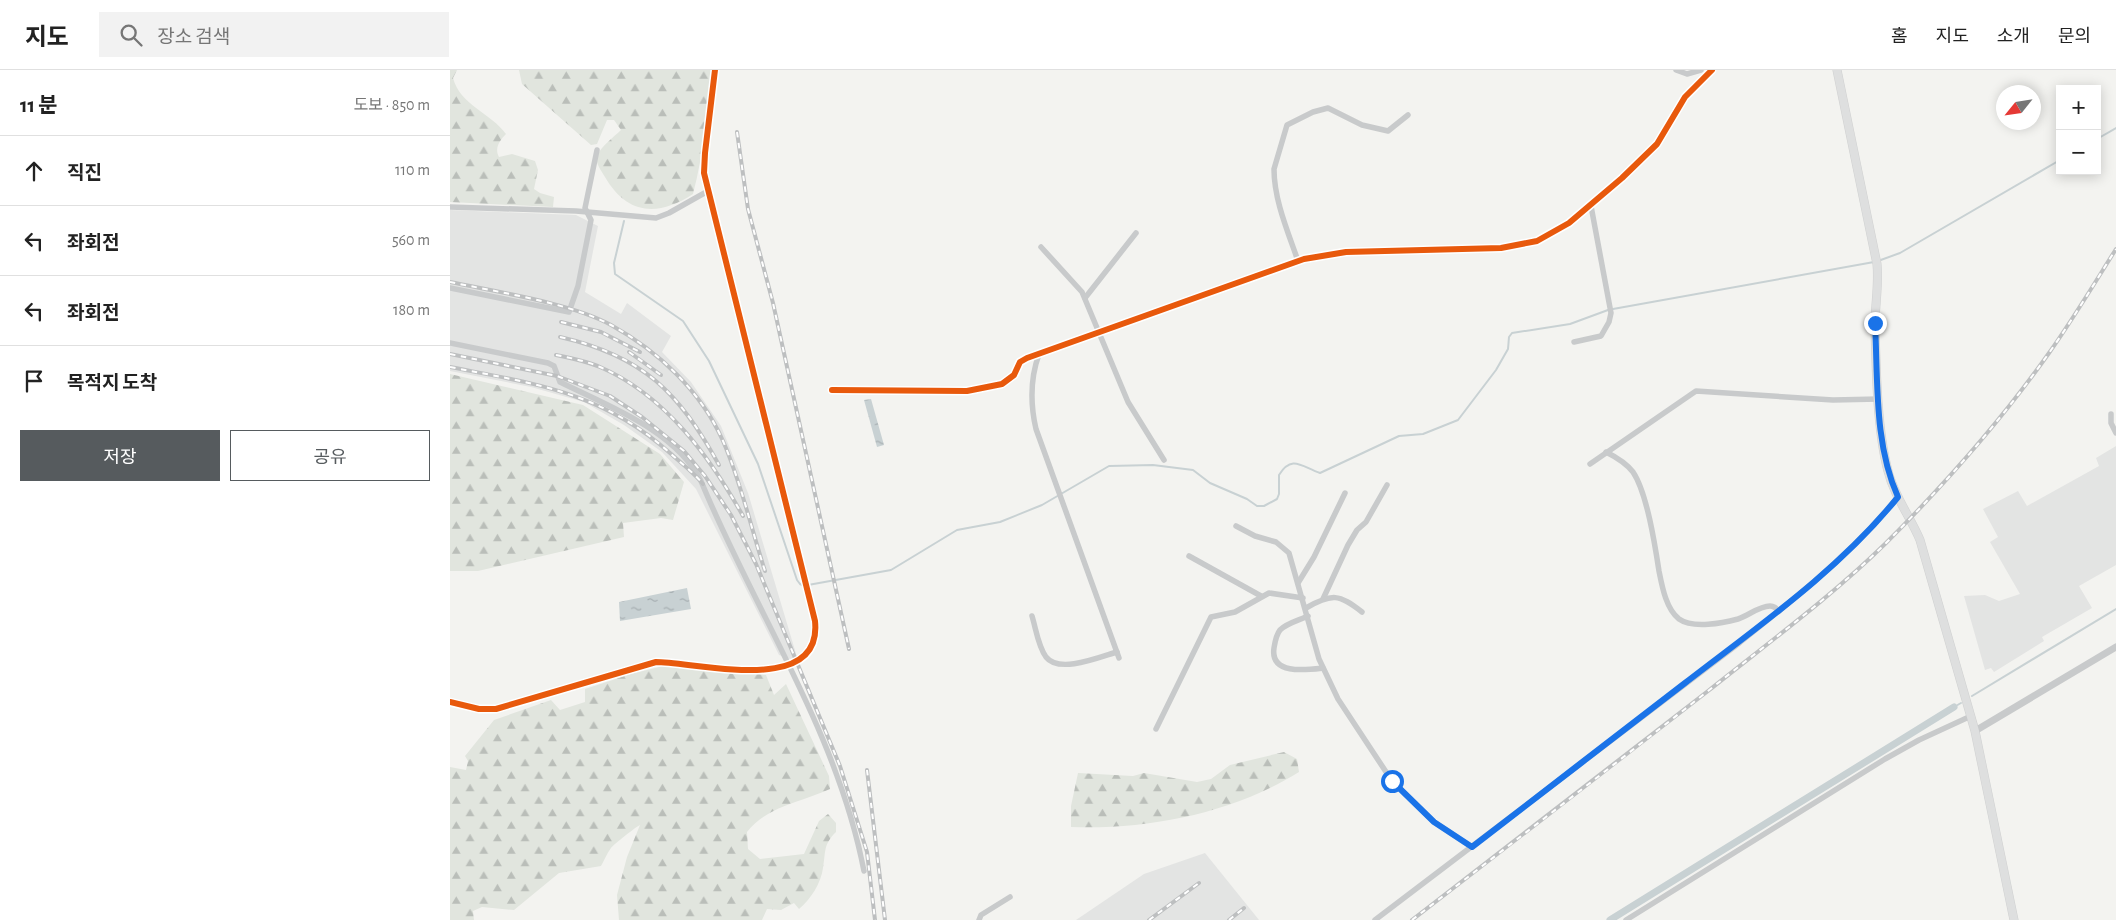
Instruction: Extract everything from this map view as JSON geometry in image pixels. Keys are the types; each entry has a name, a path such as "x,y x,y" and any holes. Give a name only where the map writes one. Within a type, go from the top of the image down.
{"main road":[{"path":"1837,70 1877,262 1879,283 1875,323 1881,433 1888,471 1898,497 1911,518 1920,540 1971,716 2014,920"}],"street":[{"path":"450,702 479,709 496,709 656,662 684,662 746,670 788,665 806,654 814,639 815,621 704,173 704,153 715,70"},
{"path":"1676,70 1687,74 1702,70"},
{"path":"832,390 967,391 1002,384 1014,375 1020,362 1039,354 1298,261 1346,252 1510,246 1537,241 1569,223 1591,206 1657,144 1685,97 1712,70"},
{"path":"1298,261 1278,199 1274,176 1274,169 1287,125 1312,112 1328,108 1362,125 1388,131 1408,115"},
{"path":"450,288 569,312 578,286 591,220 585,208 597,150"},
{"path":"450,207 661,217 708,191"},
{"path":"1574,342 1601,336 1605,332 1610,310 1591,206"},
{"path":"1085,298 1136,233"},
{"path":"1041,247 1076,285 1085,298 1128,402 1164,460"},
{"path":"450,343 548,363 554,366 560,382 649,428 690,463 701,482 836,768 855,830 864,871"},
{"path":"1032,616 1046,658 1054,663 1073,664 1118,655 1036,429 1032,408 1033,370 1039,354"},
{"path":"1590,464 1673,405 1701,390 1833,400 1879,399"},
{"path":"2111,414 2111,423 2116,433"},
{"path":"1606,452 1623,462 1636,477 1643,496 1661,583 1670,608 1678,618 1689,624 1704,623 1738,619 1767,606 1772,606 1779,611"},
{"path":"1323,598 1348,544 1357,530 1366,522 1387,485"},
{"path":"1298,583 1314,558 1345,493"},
{"path":"1375,920 1779,611 1860,540 1898,497"},
{"path":"1236,526 1255,536 1276,542 1289,553 1323,668 1338,699 1392,781 1434,822 1472,847"},
{"path":"1190,556 1208,564 1261,596"},
{"path":"1156,729 1211,617 1235,612 1269,593 1303,598"},
{"path":"1306,608 1323,598 1333,596 1340,598 1362,612"},
{"path":"1308,616 1281,629 1277,635 1273,656 1276,662 1292,670 1323,668"},
{"path":"1974,731 2116,647"},
{"path":"1626,920 1885,759 1919,740 1971,716"},
{"path":"979,920 981,915 1010,897"}],"shaded area":[{"path":"450,210 576,215 598,226 585,292 621,314 627,303 671,336 662,352 691,382 721,426 748,493 797,657 790,659 779,655 696,489 662,452 624,425 584,402 531,387 450,371"},
{"path":"2116,446 2116,565 2079,586 2092,608 2042,637 2044,641 1994,672 1991,668 1985,670 1964,596 1985,595 1999,601 2020,594 1990,542 1998,537 1983,509 2018,491 2027,506 2099,466 2096,458"},
{"path":"1205,853 1259,920 1076,920 1144,874"}],"green space":[{"path":"450,70 457,70 453,78 462,95 506,134 497,147 499,157 512,154 535,161 538,170 534,189 554,197 553,207 450,202"},
{"path":"519,70 713,70 697,179 693,194 668,206 656,209 633,205 623,199 614,190 597,161 597,156 601,149 621,130 614,120 607,120 597,144 591,145 522,84"},
{"path":"450,374 583,405 660,454 684,482 673,520 661,518 623,523 624,537 478,571 450,571"},
{"path":"663,666 766,675 774,695 786,684 829,776 830,789 764,816 747,832 748,849 760,859 804,854 819,821 828,814 836,823 836,832 827,845 822,874 808,900 799,909 794,903 781,910 767,909 762,920 619,920 617,895 627,857 640,825 613,846 601,866 559,873 514,910 482,907 473,911 474,920 450,920 450,767 466,770 468,761 465,756 494,720 551,700 560,710 585,702 585,689"},
{"path":"1284,752 1297,759 1299,772 1246,798 1218,808 1160,822 1100,827 1071,827 1071,806 1078,773 1133,776 1144,773 1197,782 1211,779 1230,765"}],"water":[{"path":"871,399 884,445 877,447 864,400"},
{"path":"687,588 691,609 620,621 619,602"}],"waterway":[{"path":"2101,137 2116,128"},
{"path":"1878,261 1900,253 2056,162"},
{"path":"624,221 614,263 615,274 683,321 709,361 758,464 797,580 804,586"},
{"path":"1613,309 1874,262"},
{"path":"808,585 891,570 957,530 1000,522 1042,505 1109,466 1153,465 1193,470 1210,483 1247,499 1257,506 1264,506 1277,499 1279,494 1279,475 1288,465 1303,465 1320,473 1399,436 1423,434 1458,420 1496,370 1508,349 1509,337 1512,333 1570,324 1608,310"},
{"path":"1972,696 2116,609"},
{"path":"1954,707 1961,703"},
{"path":"1610,920 1954,707"}],"railway":[{"path":"737,132 748,209 773,303 849,649"},
{"path":"1412,920 1776,637 1821,601 1886,543 1951,475 2012,403 2058,340 2116,249"},
{"path":"450,282 555,304 595,317 628,335 661,360 703,405 723,441 741,489 765,571"},
{"path":"561,322 601,332 640,352"},
{"path":"560,337 589,345 614,355 656,381 673,397 689,417 719,465"},
{"path":"629,352 661,375"},
{"path":"450,354 557,376 610,396 642,417 684,451 705,476 731,515 756,564 840,766 867,852 875,920"},
{"path":"556,355 584,361 600,367 623,379 665,411 700,450 743,516"},
{"path":"450,367 539,386 593,403 645,432 703,484"},
{"path":"867,770 885,920"},
{"path":"1149,920 1199,883"},
{"path":"1229,920 1244,908"}],"cycle path":[{"path":"450,702 479,709 496,709 656,662 726,669 754,670 779,667 799,659 812,645 815,621 704,173 715,70"},
{"path":"832,390 967,391 1002,384 1014,375 1020,362 1027,358 1304,259 1346,252 1501,248 1537,241 1569,223 1622,178 1657,144 1685,97 1712,70"}],"route":[{"path":"1392,781 1434,822 1472,847 1738,644 1796,597 1860,540 1898,497 1888,471 1881,433 1875,323"}]}
